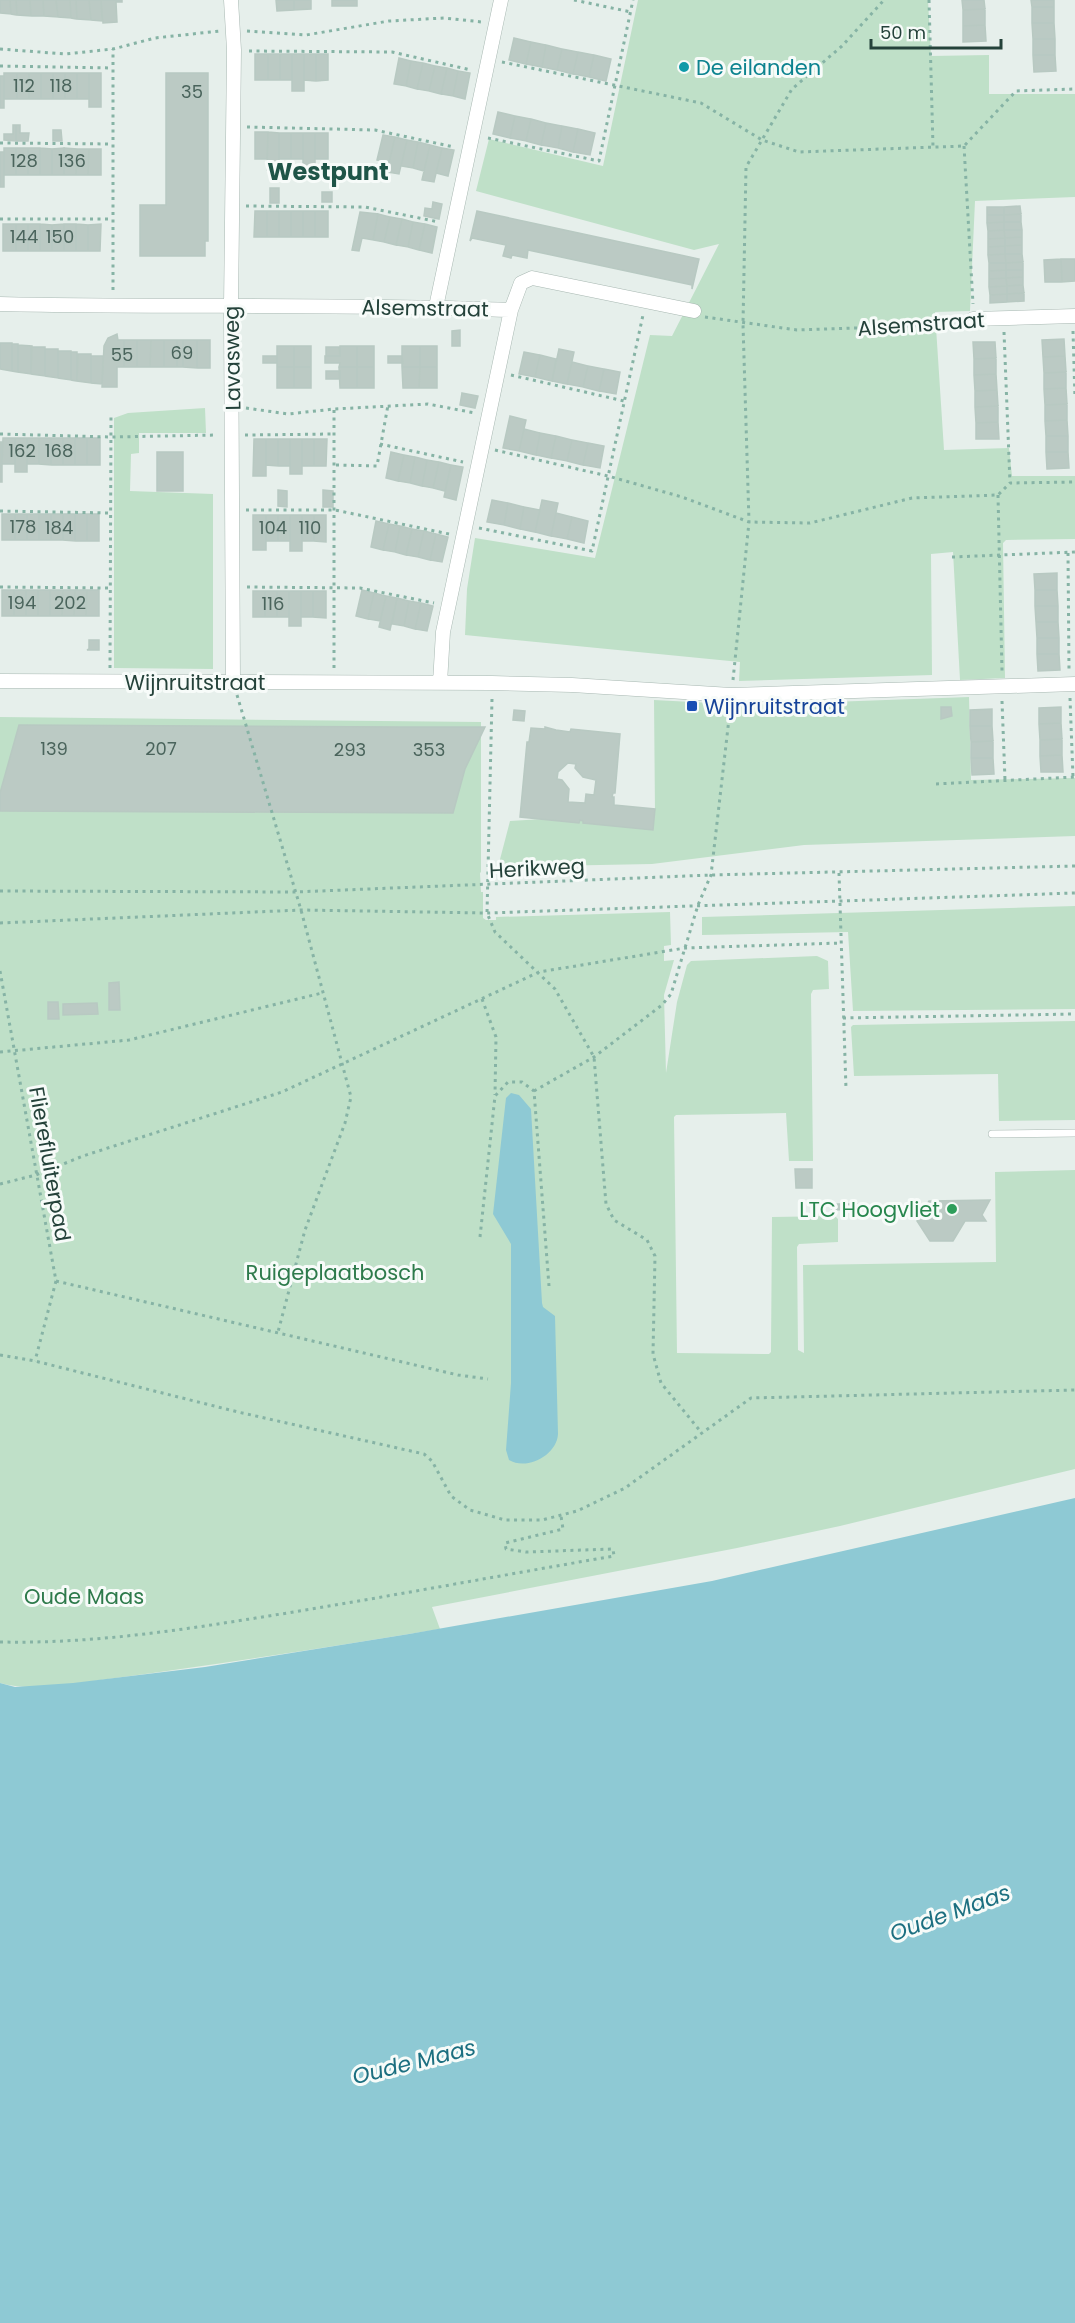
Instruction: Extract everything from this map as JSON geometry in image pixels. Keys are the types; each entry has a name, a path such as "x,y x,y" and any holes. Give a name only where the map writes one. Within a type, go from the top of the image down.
{"street":[{"name":"Lavasweg","path":"231,0 234,50 231,307 233,681"},
{"path":"436,307 501,0"},
{"name":"Alsemstraat","path":"0,304 112,307 436,307 511,310 521,283 532,278 694,310"},
{"path":"440,682 443,632 511,310"},
{"name":"Alsemstraat","path":"973,319 1074,316"},
{"name":"Wijnruitstraat","path":"0,681 440,682 572,685 731,695 1072,684"}],"lane":[{"path":"992,1134 1075,1133"}],"path":[{"path":"574,0 631,12"},
{"path":"471,135 600,161 633,0"},
{"path":"534,1091 594,1057 662,1005 671,994 698,905 711,875 749,522 743,324 746,167 792,89 842,46 884,0"},
{"path":"929,0 933,147"},
{"path":"112,307 113,49"},
{"path":"234,50 392,52 616,85 700,103 762,140 798,152 964,146 1016,91 1075,88"},
{"path":"0,66 113,68"},
{"path":"233,127 375,130 468,150"},
{"path":"0,143 113,144"},
{"path":"964,146 973,319"},
{"path":"233,206 365,207 453,225"},
{"path":"0,219 113,219"},
{"path":"233,510 335,510 592,551 646,301"},
{"name":"Alsemstraat","path":"694,310 704,317 798,330 948,326 973,319"},
{"path":"1074,316 1075,398"},
{"name":"Alsemstraat","path":"1004,318 1010,483"},
{"path":"497,372 624,400"},
{"path":"233,406 288,414 388,405 428,404 489,415"},
{"path":"336,465 377,466 388,405"},
{"path":"334,409 336,465 334,682"},
{"path":"110,682 111,414"},
{"path":"0,434 111,437"},
{"path":"380,444 478,466"},
{"path":"482,447 608,476 682,497 749,522 810,523 912,498 998,495 1010,483 1075,482"},
{"path":"998,495 1005,780"},
{"path":"0,511 111,513"},
{"path":"952,557 1075,552"},
{"path":"936,784 1074,777 1068,553"},
{"path":"233,588 334,586 360,588 448,606"},
{"path":"0,587 110,588"},
{"path":"492,683 487,913 495,932 555,989 594,1057 606,1204 615,1220 647,1240 654,1256 653,1354 661,1383 701,1432"},
{"path":"242,713 301,910 351,1097 345,1123 304,1230 278,1332"},
{"name":"Herikweg","path":"0,891 295,892 487,886 711,875 1075,866"},
{"path":"839,873 846,1089"},
{"path":"0,923 301,910 487,913 1075,893"},
{"path":"0,1184 282,1092 539,972 685,948 841,943"},
{"name":"Flierefluiterpad","path":"0,971 56,1281 35,1361"},
{"path":"0,1052 129,1040 322,992"},
{"path":"480,1237 495,1096 496,1037 482,999"},
{"path":"843,1018 1075,1014"},
{"path":"495,1096 508,1082 522,1082 534,1091 549,1286"},
{"path":"56,1281 458,1375 488,1379"},
{"path":"0,1355 35,1361 238,1412 424,1454 432,1461 451,1496 470,1510 513,1520 542,1520 561,1516 625,1488 751,1398 1075,1390"},
{"path":"0,1642 42,1643 98,1640 153,1633 346,1603 614,1556 613,1550 526,1552 506,1549 505,1543 563,1528 561,1516"}],"green space":[{"path":"638,0 928,0 931,56 989,55 989,94 1075,94 1075,197 975,201 970,311 935,312 944,450 1009,448 1012,476 1075,476 1075,539 1006,540 1003,543 1005,678 960,680 953,552 931,554 932,675 739,681 740,662 465,635 467,589 475,538 595,558 650,335 672,336 719,244 694,250 476,191 489,139 603,166"},
{"path":"205,408 206,433 139,433 139,453 131,454 130,491 213,494 213,669 114,668 114,418 128,413"},
{"path":"969,697 971,780 1075,778 1075,836 804,845 652,864 498,867 510,821 655,812 654,700 749,705"},
{"name":"Ruigeplaatbosch","path":"0,717 481,722 480,873 483,918 496,920 496,917 670,912 671,945 664,946 664,961 674,960 664,995 666,1073 677,1002 687,965 691,961 817,956 828,961 829,989 813,990 811,994 813,1161 789,1161 786,1113 676,1115 674,1117 677,1353 769,1354 771,1352 772,1217 835,1216 838,1219 838,1242 799,1244 797,1247 798,1350 804,1353 803,1265 996,1262 995,1172 1075,1170 1075,1469 840,1526 432,1607 440,1629 77,1683 28,1687 0,1683"},
{"path":"1075,906 1075,1009 853,1011 848,932 702,935 702,917"},
{"path":"1075,1021 1075,1120 999,1121 998,1074 854,1076 851,1027 853,1025"}],"water":[{"path":"511,1093 519,1095 531,1109 542,1303 543,1307 555,1316 558,1434 556,1442 547,1454 524,1464 509,1460 506,1450 511,1383 511,1244 493,1214 506,1098"},
{"name":"Oude Maas","path":"1075,1498 1075,2323 0,2323 0,1683 15,1687 73,1683 205,1667 409,1634 712,1581"}],"building":[{"path":"0,0 10,0 11,14 0,13"},
{"path":"10,0 16,0 17,15 11,14"},
{"path":"16,0 30,0 31,16 17,15"},
{"path":"30,0 43,0 44,16 31,16"},
{"path":"43,0 56,0 58,17 44,16"},
{"path":"56,0 70,0 71,18 58,17"},
{"path":"70,0 76,0 77,19 71,18"},
{"path":"76,0 89,0 91,20 77,19"},
{"path":"89,0 101,0 102,21 91,20"},
{"path":"101,0 122,0 122,2 116,2 117,22 103,23"},
{"path":"276,0 294,0 294,10 277,11"},
{"path":"294,0 311,0 311,9 294,10"},
{"path":"332,0 357,0 357,6 332,6"},
{"path":"962,0 984,0 985,9 963,10"},
{"path":"1031,0 1054,0 1054,7 1032,7"},
{"path":"1032,7 1054,7 1054,23 1032,23"},
{"path":"985,9 985,25 963,26 963,10"},
{"path":"1032,23 1054,23 1055,39 1033,39"},
{"path":"985,25 986,41 963,42 963,26"},
{"path":"514,38 531,42 526,64 509,60"},
{"path":"1033,39 1055,39 1055,55 1033,55"},
{"path":"531,42 546,45 542,67 526,64"},
{"path":"546,45 562,49 557,70 542,67"},
{"path":"562,49 578,52 573,74 557,70"},
{"path":"578,52 594,55 589,77 573,74"},
{"path":"255,54 268,54 268,80 255,80"},
{"path":"268,54 280,54 280,80 268,80"},
{"path":"280,54 292,54 292,80 280,80"},
{"path":"292,54 304,54 304,91 292,91"},
{"path":"304,54 316,54 316,81 304,80"},
{"path":"316,54 328,54 328,80 316,81"},
{"path":"594,55 611,59 606,81 589,77"},
{"path":"1033,55 1055,55 1056,71 1034,72"},
{"path":"399,58 411,61 406,86 394,84"},
{"path":"411,61 423,63 417,89 406,86"},
{"path":"423,63 435,66 429,91 417,89"},
{"path":"435,66 447,68 441,94 429,91"},
{"path":"447,68 458,71 453,96 441,94"},
{"path":"458,71 470,73 465,99 453,96"},
{"path":"4,73 17,73 17,99 4,99"},
{"path":"17,73 29,73 29,99 17,99"},
{"path":"29,73 41,73 41,99 29,99"},
{"path":"41,73 53,73 53,99 41,99"},
{"path":"53,73 65,73 65,99 53,99"},
{"path":"65,73 77,73 77,99 65,99"},
{"path":"77,73 89,73 89,99 77,99"},
{"path":"89,73 101,73 101,107 89,107"},
{"path":"166,73 208,73 208,241 205,241 205,256 140,256 140,205 166,205"},
{"path":"0,76 4,76 4,108 0,108"},
{"path":"498,112 515,116 510,138 493,134"},
{"path":"515,116 531,119 526,141 510,138"},
{"path":"531,119 546,123 541,145 526,141"},
{"path":"546,123 562,126 558,148 541,145"},
{"path":"13,125 16,125 16,141 4,140 4,134 13,134"},
{"path":"16,125 20,125 20,133 29,133 28,141 16,141"},
{"path":"562,126 578,129 573,152 558,148"},
{"path":"578,129 595,133 590,155 573,152"},
{"path":"53,130 61,130 62,141 53,141"},
{"path":"255,132 268,132 267,159 255,159"},
{"path":"268,132 279,133 279,170 267,170"},
{"path":"279,133 291,133 291,159 279,159"},
{"path":"291,133 303,133 303,159 291,159"},
{"path":"303,133 315,133 315,167 303,167"},
{"path":"315,133 328,133 328,159 315,159"},
{"path":"383,135 395,137 389,163 377,160"},
{"path":"395,137 407,140 399,174 387,172"},
{"path":"407,140 418,142 413,168 401,166"},
{"path":"418,142 430,145 424,171 413,168"},
{"path":"430,145 442,148 434,182 422,180"},
{"path":"4,148 16,148 16,175 4,175"},
{"path":"16,148 28,148 28,175 16,175"},
{"path":"28,148 40,148 40,175 28,175"},
{"path":"40,148 52,149 52,175 40,175"},
{"path":"64,148 77,149 76,175 64,175"},
{"path":"64,148 64,175 52,175 52,149"},
{"path":"442,148 454,150 448,176 436,173"},
{"path":"77,149 89,149 88,175 76,175"},
{"path":"89,149 101,149 101,175 88,175"},
{"path":"0,152 4,152 4,187 0,187"},
{"path":"270,188 279,188 279,203 270,203"},
{"path":"322,192 332,192 332,202 322,202"},
{"path":"433,202 442,204 439,219 424,216 425,208 432,209"},
{"path":"1020,206 1021,214 1004,215 1004,207"},
{"path":"987,207 1004,207 1004,215 987,215"},
{"path":"255,211 267,211 267,237 254,237"},
{"path":"267,211 279,211 279,237 267,237"},
{"path":"279,211 291,211 291,237 279,237"},
{"path":"291,211 303,211 303,237 291,237"},
{"path":"303,211 315,211 315,237 303,237"},
{"path":"315,211 328,211 328,237 315,237"},
{"path":"477,211 699,259 692,289 692,285 528,250 527,258 503,256 506,245 472,238 470,241"},
{"path":"360,212 378,214 373,240 362,238 359,251 352,250"},
{"path":"378,214 390,217 384,242 373,240"},
{"path":"1021,214 1021,222 1004,222 1004,215"},
{"path":"987,215 1004,215 1004,222 987,223"},
{"path":"390,217 402,219 396,245 384,242"},
{"path":"402,219 413,222 408,247 396,245"},
{"path":"413,222 425,224 419,250 408,247"},
{"path":"1004,222 1004,230 988,231 987,223"},
{"path":"1004,222 1021,222 1022,230 1004,230"},
{"path":"3,224 16,224 16,251 3,251"},
{"path":"16,224 28,224 28,251 16,251"},
{"path":"28,224 40,224 40,251 28,251"},
{"path":"40,224 52,225 52,251 40,251"},
{"path":"64,224 64,251 52,251 52,225"},
{"path":"64,224 76,224 76,251 64,251"},
{"path":"76,224 88,225 88,251 76,251"},
{"path":"101,224 100,251 88,251 88,225"},
{"path":"425,224 437,227 432,253 419,250"},
{"path":"1004,230 1022,230 1022,237 1005,238"},
{"path":"1004,230 1005,238 988,239 988,231"},
{"path":"1022,237 1022,245 1005,246 1005,238"},
{"path":"1005,238 1005,246 988,247 988,239"},
{"path":"1022,245 1022,254 1005,254 1005,246"},
{"path":"1005,246 1005,254 988,255 988,247"},
{"path":"1005,254 1022,254 1023,262 1006,263"},
{"path":"1005,254 1006,263 989,263 988,255"},
{"path":"1061,259 1075,259 1075,281 1062,282"},
{"path":"1061,259 1062,282 1045,282 1044,260"},
{"path":"1023,262 1023,270 1006,270 1006,263"},
{"path":"989,263 1006,263 1006,270 989,271"},
{"path":"1006,270 1006,278 989,279 989,271"},
{"path":"1006,270 1023,270 1023,277 1006,278"},
{"path":"1023,277 1023,285 1007,286 1006,278"},
{"path":"1006,278 1007,286 989,287 989,279"},
{"path":"1023,285 1024,293 1007,294 1007,286"},
{"path":"1007,286 1007,294 990,295 989,287"},
{"path":"1024,293 1024,301 1007,302 1007,294"},
{"path":"1007,294 1007,302 990,303 990,295"},
{"path":"460,330 460,346 452,346 452,331"},
{"path":"117,334 118,340 124,340 124,367 117,367 117,387 102,387 104,346 108,338"},
{"path":"1064,339 1065,356 1043,357 1042,340"},
{"path":"124,340 137,340 137,367 124,367"},
{"path":"137,340 151,340 150,367 137,367"},
{"path":"151,340 164,340 164,367 150,367"},
{"path":"164,340 177,340 177,367 164,367"},
{"path":"177,340 183,340 183,367 177,367"},
{"path":"183,340 197,340 197,368 183,367"},
{"path":"197,340 210,340 210,368 197,368"},
{"path":"973,342 995,342 996,358 974,359"},
{"path":"0,343 12,343 12,371 0,369"},
{"path":"12,344 18,344 18,372 12,371"},
{"path":"18,345 32,346 31,374 18,372"},
{"path":"277,346 294,346 294,367 277,367"},
{"path":"294,346 311,346 311,367 294,367"},
{"path":"340,346 357,346 357,367 339,367 340,363 325,363 325,356 340,356"},
{"path":"357,346 374,346 374,367 357,367"},
{"path":"402,346 420,346 420,367 402,367"},
{"path":"420,346 437,346 437,367 420,367"},
{"path":"31,347 45,347 45,376 31,374"},
{"path":"326,347 339,347 340,356 326,356"},
{"path":"45,349 58,349 58,378 45,376"},
{"path":"559,349 574,352 567,384 552,381"},
{"path":"58,351 71,351 71,380 58,378"},
{"path":"71,352 77,352 77,381 71,380"},
{"path":"524,352 540,355 535,377 519,374"},
{"path":"78,354 91,354 91,383 77,381"},
{"path":"540,355 556,359 552,381 535,377"},
{"path":"91,356 103,356 102,384 91,383"},
{"path":"263,356 277,356 277,363 263,363"},
{"path":"388,356 402,356 403,363 388,363"},
{"path":"1065,356 1066,372 1044,373 1043,357"},
{"path":"996,358 996,374 974,375 974,359"},
{"path":"572,362 588,366 583,387 567,384"},
{"path":"588,366 604,369 599,391 583,387"},
{"path":"277,367 294,367 294,388 277,388"},
{"path":"294,367 311,367 311,388 294,388"},
{"path":"339,367 357,367 357,388 340,388"},
{"path":"357,367 374,367 374,388 357,388"},
{"path":"402,367 420,367 419,388 403,388"},
{"path":"420,367 437,367 437,388 419,388"},
{"path":"604,369 620,372 616,394 599,391"},
{"path":"326,371 340,371 340,379 326,379"},
{"path":"1066,372 1066,388 1044,389 1044,373"},
{"path":"996,374 997,390 975,391 974,375"},
{"path":"1066,388 1067,404 1045,405 1044,389"},
{"path":"997,390 998,406 975,407 975,391"},
{"path":"462,393 478,396 475,408 460,405"},
{"path":"1067,404 1067,420 1045,421 1045,405"},
{"path":"998,406 998,422 976,423 975,407"},
{"path":"510,416 526,420 519,451 503,448"},
{"path":"1067,420 1068,436 1046,436 1045,421"},
{"path":"998,422 999,439 976,439 976,423"},
{"path":"524,429 540,433 536,455 519,451"},
{"path":"540,433 556,436 551,458 536,455"},
{"path":"556,436 572,440 567,461 551,458"},
{"path":"1046,436 1068,436 1068,452 1046,452"},
{"path":"3,438 15,438 15,464 2,464"},
{"path":"15,438 27,438 27,472 15,472"},
{"path":"27,438 39,438 39,464 27,464"},
{"path":"39,438 51,438 51,465 39,464"},
{"path":"51,438 63,438 63,465 51,465"},
{"path":"63,438 75,438 75,465 63,465"},
{"path":"75,438 87,438 87,465 75,465"},
{"path":"87,438 100,438 100,465 87,465"},
{"path":"254,439 266,439 266,476 253,476"},
{"path":"266,439 278,439 278,466 266,465"},
{"path":"278,439 290,439 290,466 278,466"},
{"path":"290,439 302,439 302,474 290,474"},
{"path":"302,439 314,439 314,466 302,466"},
{"path":"314,439 327,439 326,466 314,466"},
{"path":"572,440 588,443 583,465 567,461"},
{"path":"0,442 2,442 2,482 0,482"},
{"path":"588,443 604,446 600,468 583,465"},
{"path":"157,452 183,452 183,491 157,491"},
{"path":"391,452 404,455 398,481 386,478"},
{"path":"1046,452 1068,452 1069,468 1047,469"},
{"path":"404,455 415,457 410,483 398,481"},
{"path":"415,457 427,460 422,486 410,483"},
{"path":"427,460 439,462 433,488 422,486"},
{"path":"439,462 451,465 445,491 433,488"},
{"path":"451,465 463,467 456,500 444,497"},
{"path":"278,490 287,491 287,507 278,506"},
{"path":"323,490 333,491 333,507 323,507"},
{"path":"492,500 508,503 504,525 487,522"},
{"path":"542,500 558,503 551,536 535,532"},
{"path":"508,503 524,507 520,529 504,525"},
{"path":"524,507 540,510 535,532 520,529"},
{"path":"556,513 572,517 567,539 551,536"},
{"path":"2,514 15,514 15,540 2,540"},
{"path":"15,514 27,514 27,540 15,540"},
{"path":"27,514 39,514 39,540 27,540"},
{"path":"39,514 51,514 51,540 39,540"},
{"path":"51,514 63,514 63,540 51,540"},
{"path":"63,514 75,514 75,541 63,540"},
{"path":"75,514 87,514 87,541 75,541"},
{"path":"87,514 99,514 99,541 87,541"},
{"path":"253,515 266,515 266,550 253,550"},
{"path":"266,515 278,515 278,541 266,541"},
{"path":"278,515 290,515 290,541 278,541"},
{"path":"290,515 302,515 302,551 290,551"},
{"path":"302,515 314,515 314,541 302,541"},
{"path":"314,515 326,515 326,542 314,541"},
{"path":"572,517 588,521 584,543 567,539"},
{"path":"376,521 389,524 383,550 371,547"},
{"path":"389,524 400,526 395,552 383,550"},
{"path":"400,526 412,529 406,555 395,552"},
{"path":"412,529 424,531 418,557 406,555"},
{"path":"424,531 436,534 430,560 418,557"},
{"path":"436,534 448,537 442,562 430,560"},
{"path":"1057,573 1057,590 1035,590 1034,574"},
{"path":"2,590 14,590 14,616 2,616"},
{"path":"14,590 26,590 26,616 14,616"},
{"path":"26,590 38,590 38,616 26,616"},
{"path":"38,590 50,590 50,616 38,616"},
{"path":"50,590 63,590 62,616 50,616"},
{"path":"63,590 75,590 74,616 62,616"},
{"path":"75,590 87,590 86,616 74,616"},
{"path":"87,590 99,590 99,616 86,616"},
{"path":"362,590 374,593 368,619 356,616"},
{"path":"1035,590 1057,590 1058,606 1035,606"},
{"path":"253,591 265,591 265,617 253,617"},
{"path":"265,591 277,591 277,617 265,617"},
{"path":"277,591 289,591 289,617 277,617"},
{"path":"289,591 301,591 301,626 289,626"},
{"path":"301,591 313,591 313,617 301,617"},
{"path":"313,591 326,591 326,618 313,617"},
{"path":"374,593 386,596 380,621 368,619"},
{"path":"386,596 397,598 390,630 379,627"},
{"path":"397,598 409,601 404,626 392,624"},
{"path":"409,601 421,603 415,629 404,626"},
{"path":"421,603 433,606 427,631 415,629"},
{"path":"1035,606 1058,606 1058,622 1036,622"},
{"path":"1036,622 1058,622 1059,638 1037,638"},
{"path":"1037,638 1059,638 1059,654 1037,654"},
{"path":"89,640 99,640 99,650 87,650"},
{"path":"1037,654 1059,654 1060,670 1038,671"},
{"path":"941,707 951,707 952,716 941,719"},
{"path":"1061,707 1061,723 1039,724 1039,708"},
{"path":"992,709 992,726 970,726 970,710"},
{"path":"514,710 525,711 524,721 513,720"},
{"path":"1061,723 1062,739 1040,740 1039,724"},
{"path":"19,725 485,727 465,769 453,813 0,811 0,793"},
{"path":"970,726 992,726 993,741 971,742"},
{"path":"545,727 570,732 571,729 620,734 615,793 612,797 614,797 614,805 655,809 653,830 583,823 580,820 579,823 520,817 527,742 529,742 531,728 545,729","holes":["568,763 576,764 575,768 583,777 596,780 594,795 586,794 585,803 568,802 569,789 562,780 557,779 558,772"]},
{"path":"1062,739 1062,755 1040,756 1040,740"},
{"path":"993,741 993,758 971,758 971,742"},
{"path":"1062,755 1063,772 1041,772 1040,756"},
{"path":"971,758 993,758 994,774 972,775"},
{"path":"119,982 120,1010 109,1010 109,983"},
{"path":"48,1002 58,1002 59,1019 48,1019"},
{"path":"97,1003 98,1014 63,1015 63,1004"},
{"path":"795,1169 812,1169 812,1188 796,1188"},
{"path":"990,1200 982,1215 986,1221 965,1221 953,1241 930,1241 917,1221 929,1201"},
{"path":"832,1204 864,1204 864,1209 832,1210"}],"place":[{"name":"De eilanden","path":"684,67"},
{"name":"Wijnruitstraat","path":"692,706"},
{"name":"LTC Hoogvliet","path":"952,1209"}],"district":[{"name":"Westpunt","path":"328,171"}]}
